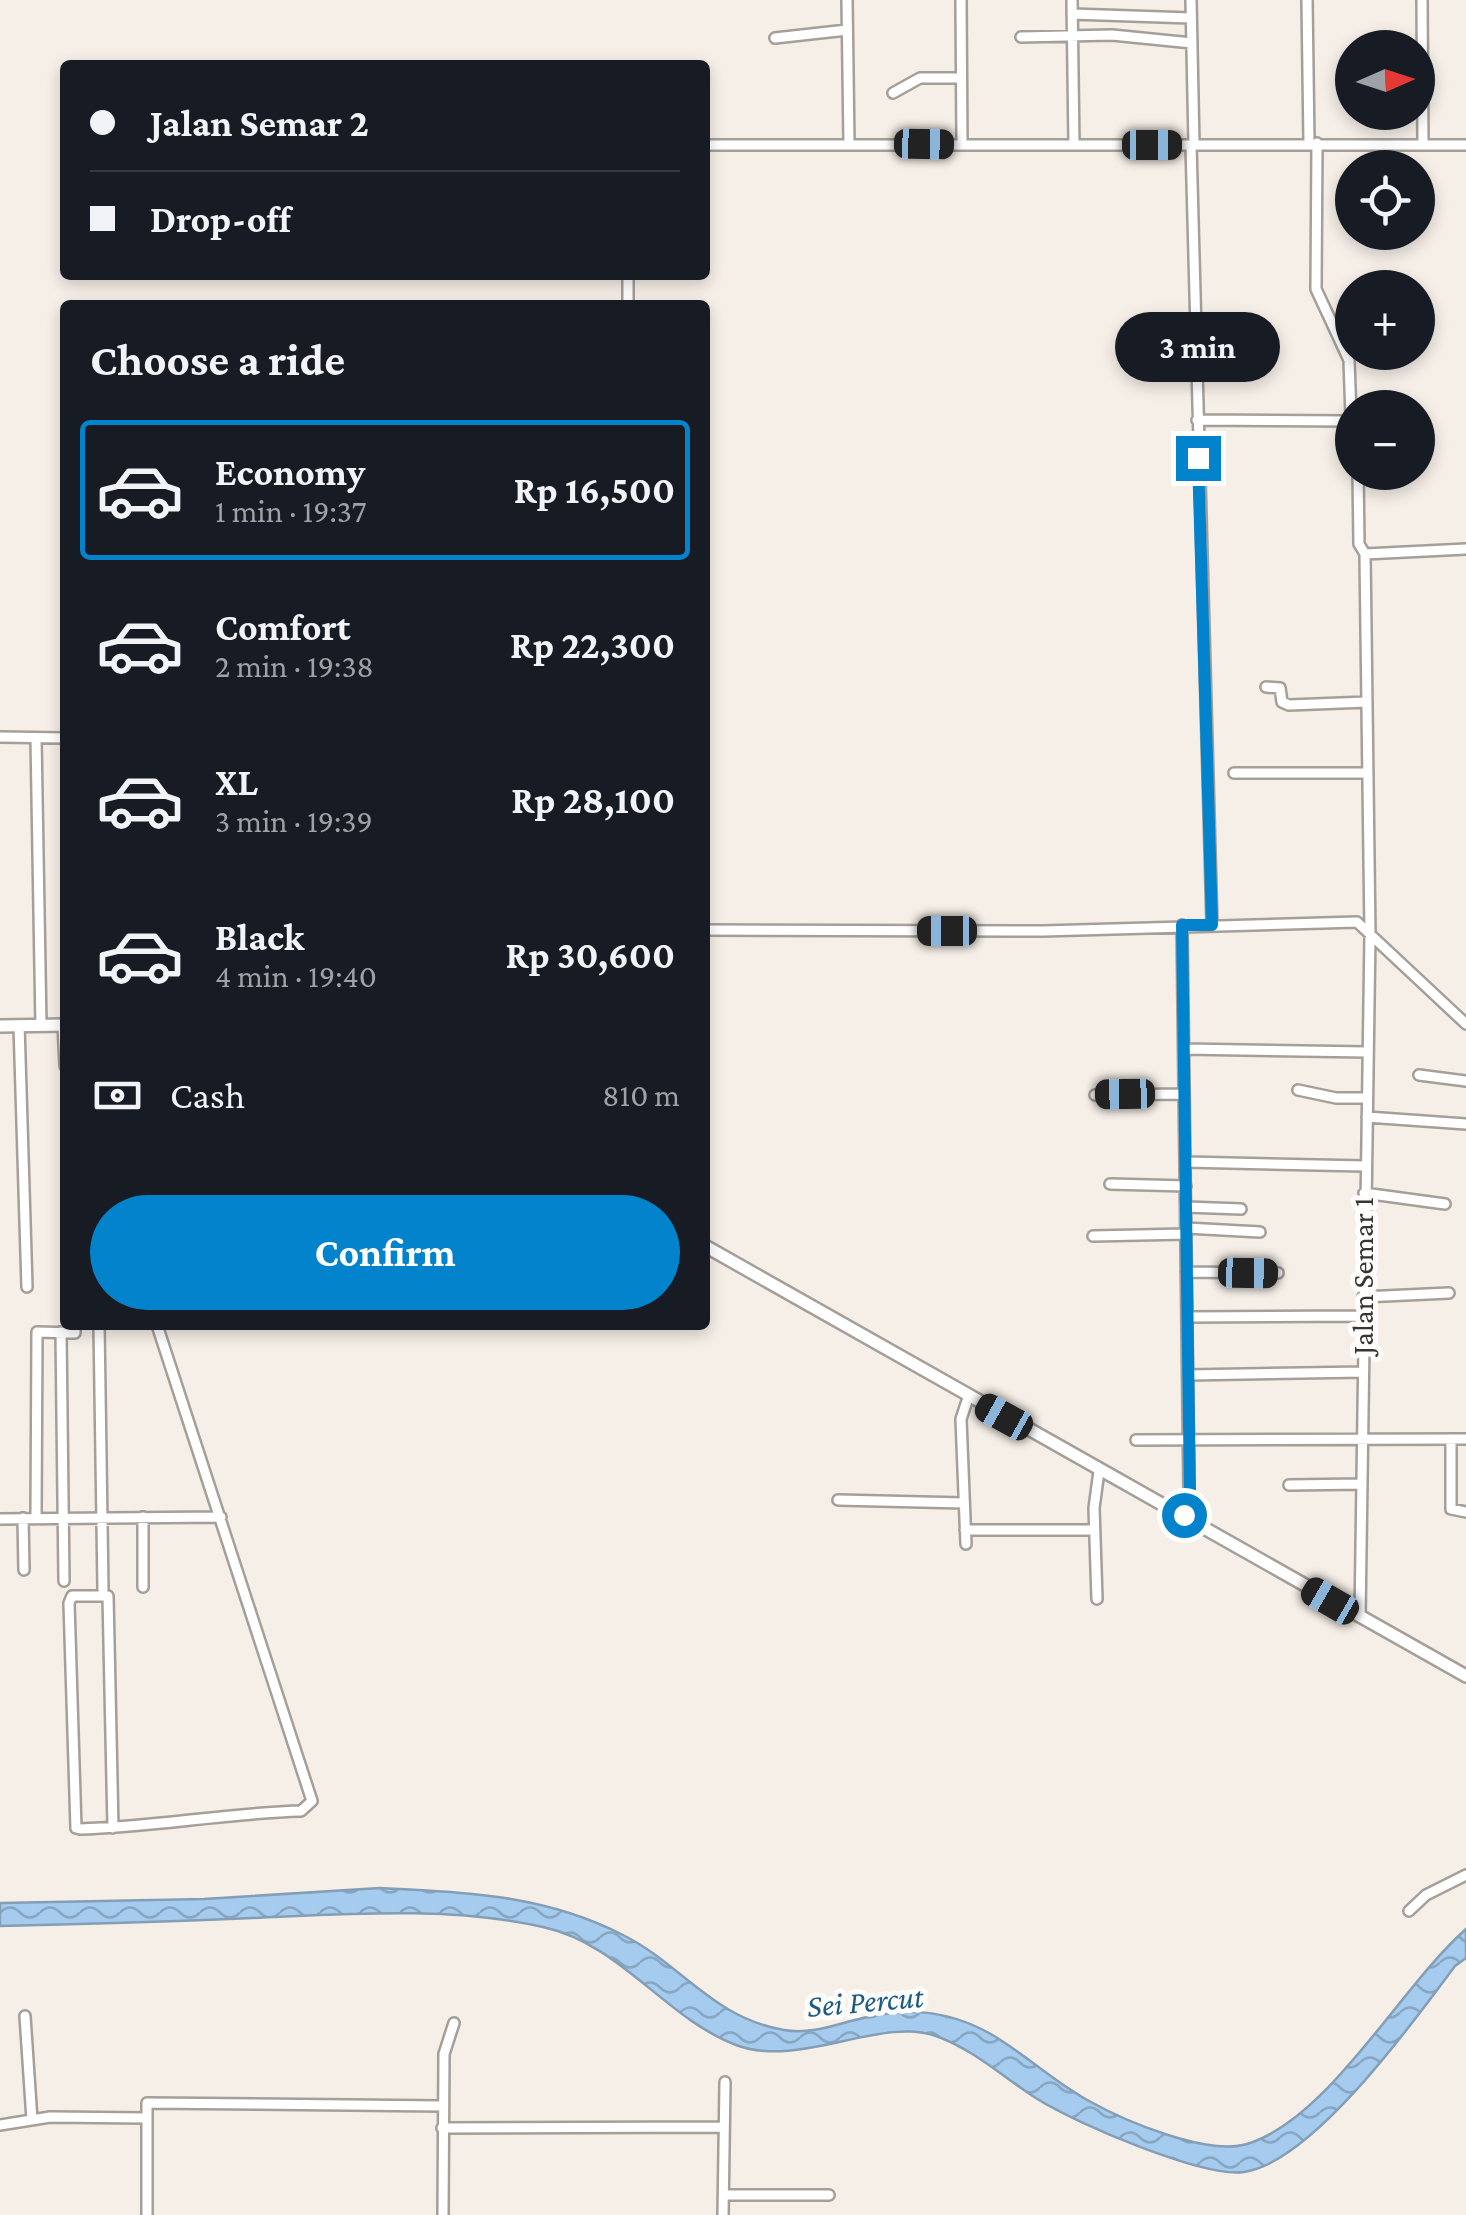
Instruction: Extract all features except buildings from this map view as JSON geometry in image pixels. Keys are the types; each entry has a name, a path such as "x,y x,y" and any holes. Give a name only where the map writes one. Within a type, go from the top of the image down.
{"street":[{"path":"847,0 849,143"},
{"path":"960,0 962,145"},
{"path":"1072,0 1074,145"},
{"path":"1191,0 1197,420 1212,925"},
{"path":"1308,0 1315,287 1349,360 1350,390"},
{"path":"1422,0 1424,145"},
{"path":"1072,14 1191,18"},
{"path":"775,38 847,30"},
{"path":"1021,37 1073,39 1112,35 1192,44"},
{"path":"892,93 920,78 961,78"},
{"path":"710,145 1466,144"},
{"path":"1197,420 1335,421"},
{"name":"Jalan Semar 1","path":"1358,490 1358,544 1365,554 1369,943 1361,1614"},
{"path":"1365,554 1466,549"},
{"path":"1266,687 1280,688 1282,702 1289,705 1367,702"},
{"path":"0,737 60,738"},
{"path":"36,738 41,1026"},
{"path":"1234,772 1368,773"},
{"path":"710,930 1043,931 1357,922 1369,943 1466,1024"},
{"path":"1182,925 1189,1439 1188,1504 1184,1516"},
{"path":"19,1025 27,1288"},
{"path":"0,1026 60,1025"},
{"path":"1184,1049 1367,1052"},
{"path":"1418,1075 1466,1081"},
{"path":"1298,1090 1336,1098 1367,1098"},
{"path":"1095,1095 1184,1094"},
{"path":"1366,1117 1466,1124"},
{"path":"1186,1162 1364,1166"},
{"path":"1110,1184 1186,1186"},
{"path":"1364,1194 1445,1204"},
{"path":"1186,1207 1241,1209"},
{"path":"1092,1236 1260,1232"},
{"path":"710,1249 1466,1676"},
{"path":"1186,1272 1278,1274"},
{"path":"1363,1297 1449,1292"},
{"path":"1187,1317 1363,1316"},
{"path":"36,1517 37,1332 74,1330"},
{"path":"99,1330 103,1590"},
{"path":"112,1828 108,1596 72,1596 69,1603 74,1825 80,1829 112,1828 301,1811 312,1801 158,1330"},
{"path":"62,1332 64,1581"},
{"path":"1188,1375 1363,1372"},
{"path":"966,1544 961,1419 968,1398"},
{"path":"1450,1438 1451,1509 1466,1512"},
{"path":"1136,1440 1466,1439"},
{"path":"1097,1599 1094,1530 1099,1471"},
{"path":"1290,1485 1362,1484"},
{"path":"838,1500 964,1503"},
{"path":"0,1519 221,1516"},
{"path":"143,1517 143,1587"},
{"path":"23,1518 24,1570"},
{"path":"966,1530 1094,1530"},
{"path":"1409,1911 1426,1895 1466,1875"},
{"path":"25,2016 32,2120"},
{"path":"442,2215 444,2054 454,2023"},
{"path":"724,2215 725,2082"},
{"path":"148,2215 147,2102 442,2106"},
{"path":"0,2125 32,2120 146,2118"},
{"path":"442,2128 724,2127"},
{"path":"725,2195 829,2195"}],"water":[{"name":"Sei Percut","path":"380,1888 504,1898 593,1921 644,1947 737,2014 784,2030 818,2029 887,2013 921,2012 955,2019 989,2033 1104,2109 1144,2127 1210,2145 1247,2144 1277,2130 1307,2108 1466,1929 1466,1958 1455,1966 1388,2053 1330,2117 1271,2163 1244,2172 1225,2172 1171,2158 1081,2122 936,2036 891,2032 786,2051 760,2051 736,2045 687,2018 596,1949 543,1927 471,1916 398,1913 0,1926 0,1903 204,1899"}],"route":[{"path":"1184,1515 1190,1493 1182,925 1212,925 1198,458"}]}
